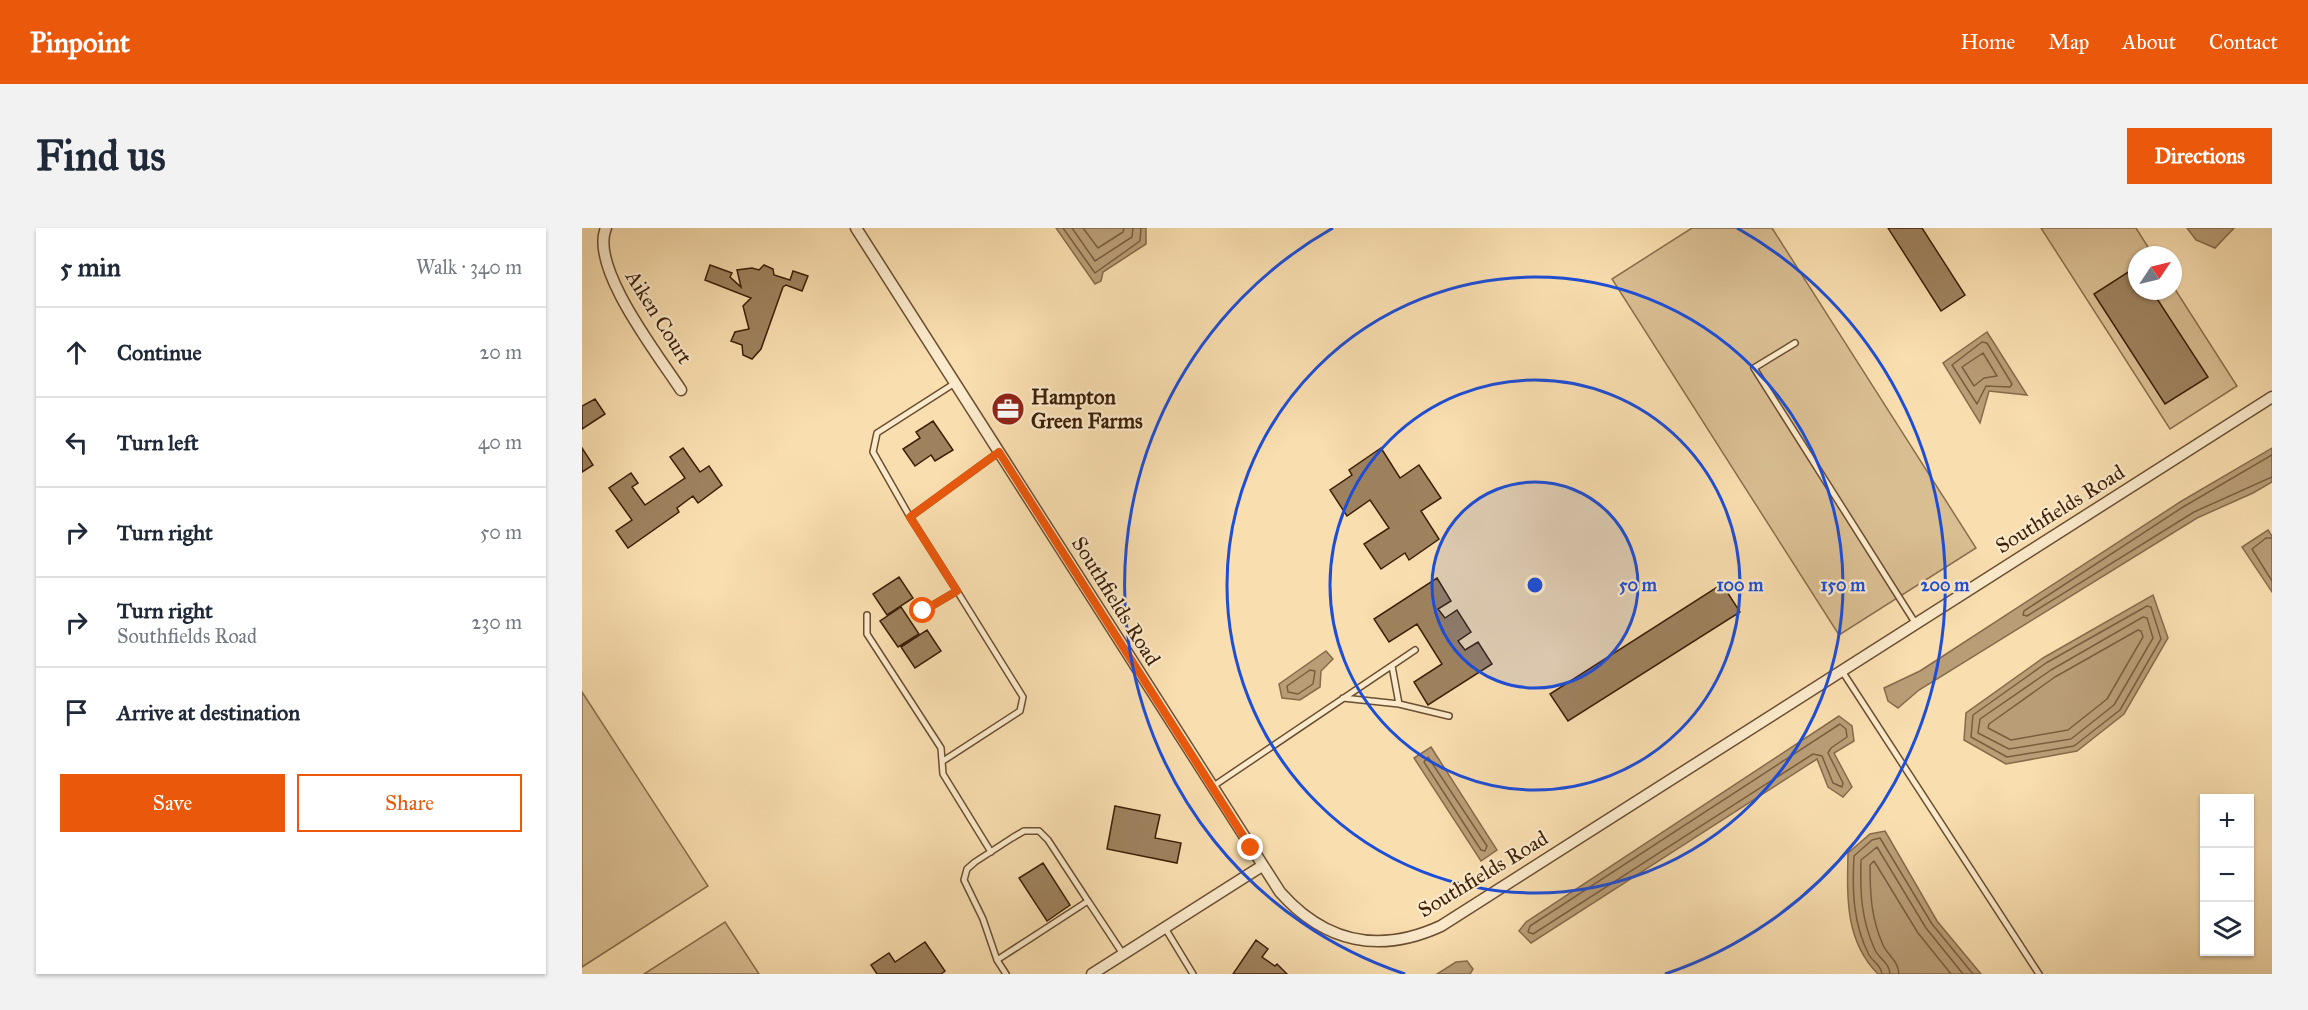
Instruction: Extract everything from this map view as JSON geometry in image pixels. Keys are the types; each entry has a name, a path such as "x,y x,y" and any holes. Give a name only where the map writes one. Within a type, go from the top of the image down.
{"street":[{"name":"Aiken Court","path":"606,228 602,238 605,262 614,285 681,390"},
{"name":"Southfields Road","path":"856,228 1262,866 1293,907 1326,930 1344,937 1384,942 1423,934 1476,905 2272,397"},
{"path":"1092,974 1262,866"}],"lane":[{"path":"1795,343 1754,369 1916,624"},
{"path":"943,761 1020,711 1023,697 910,517 873,452 877,433 955,383"},
{"path":"910,517 999,452"},
{"path":"923,611 957,591"},
{"path":"867,615 867,634 941,748 943,774 991,852"},
{"path":"1212,787 1415,650"},
{"path":"1392,666 1399,704"},
{"path":"1842,671 2039,974"},
{"path":"1343,699 1399,704 1449,716"},
{"path":"1006,974 997,960 983,919 964,880 967,869 1024,831 1039,831 1048,840 1123,954"},
{"path":"997,960 1088,901"},
{"path":"1165,928 1193,974"}],"shaded area":[{"path":"1692,228 1772,228 1976,548 1839,635 1612,279"},
{"path":"2041,228 2136,228 2147,246 2128,246 2128,300 2182,300 2237,386 2170,429"},
{"path":"582,692 708,886 582,967"},
{"path":"725,922 759,974 644,974"}],"water":[{"path":"1056,228 1146,228 1146,244 1103,272 1101,281 1095,284"},
{"path":"2187,228 2234,228 2215,248 2196,240"},
{"path":"1987,332 2027,395 1989,391 1980,423 1943,363"},
{"path":"2272,448 2272,482 2197,518 1919,690 1898,708 1888,701 1884,688 1920,671 2180,502"},
{"path":"2268,530 2272,536 2272,592 2242,547"},
{"path":"2153,595 2168,638 2124,714 2077,751 2006,764 1964,740 1966,713 2043,658"},
{"path":"1326,651 1333,659 1321,671 1320,687 1300,700 1282,698 1279,684"},
{"path":"1839,716 1852,726 1854,741 1834,753 1852,787 1843,797 1828,787 1817,759 1531,943 1519,931 1526,922"},
{"path":"1431,747 1497,850 1481,861 1414,758"},
{"path":"1885,831 1937,921 1981,974 1878,974 1867,961 1859,947 1850,918 1848,853 1870,834"},
{"path":"1467,961 1473,969 1470,974 1437,974 1456,962"}],"building":[{"path":"1888,228 1922,228 1965,295 1941,311"},
{"path":"710,265 732,273 730,277 741,287 737,270 752,268 759,270 764,265 773,269 774,275 790,280 793,271 808,276 802,291 786,285 783,287 761,349 752,359 743,355 742,345 731,341 735,332 749,329 743,306 751,298 705,280"},
{"path":"2128,272 2128,300 2158,300 2208,377 2165,404 2094,294"},
{"path":"595,399 605,414 582,429 582,406"},
{"path":"933,421 953,450 935,461 931,455 915,466 903,449 920,438 916,432"},
{"path":"582,448 593,465 582,472"},
{"path":"683,448 700,472 709,466 722,485 698,503 693,496 677,508 679,512 628,548 616,531 632,520 609,488 631,473 638,483 632,487 645,505 685,478 670,457"},
{"path":"1381,448 1400,478 1419,465 1441,498 1421,511 1439,539 1409,560 1405,553 1381,569 1364,544 1389,528 1370,500 1347,516 1330,490 1352,475 1349,470"},
{"path":"899,577 913,598 887,615 873,594"},
{"path":"1437,578 1451,601 1438,609 1445,618 1457,610 1471,632 1458,641 1465,650 1478,642 1492,664 1428,705 1414,682 1442,664 1417,624 1389,642 1374,619"},
{"path":"1722,584 1740,612 1568,721 1550,694"},
{"path":"901,607 919,634 898,647 880,621"},
{"path":"927,630 941,651 915,668 901,647"},
{"path":"1115,806 1160,815 1155,838 1181,843 1177,863 1107,849"},
{"path":"1043,863 1070,905 1047,921 1019,878"},
{"path":"1256,940 1268,949 1262,957 1275,966 1277,964 1287,974 1233,974"},
{"path":"925,942 945,971 941,974 877,974 871,965 889,953 895,962"}],"place":[{"name":"Hampton Green Farms","path":"1008,409"}],"route":[{"path":"923,611 957,591 910,517 999,452 1251,848"}]}
